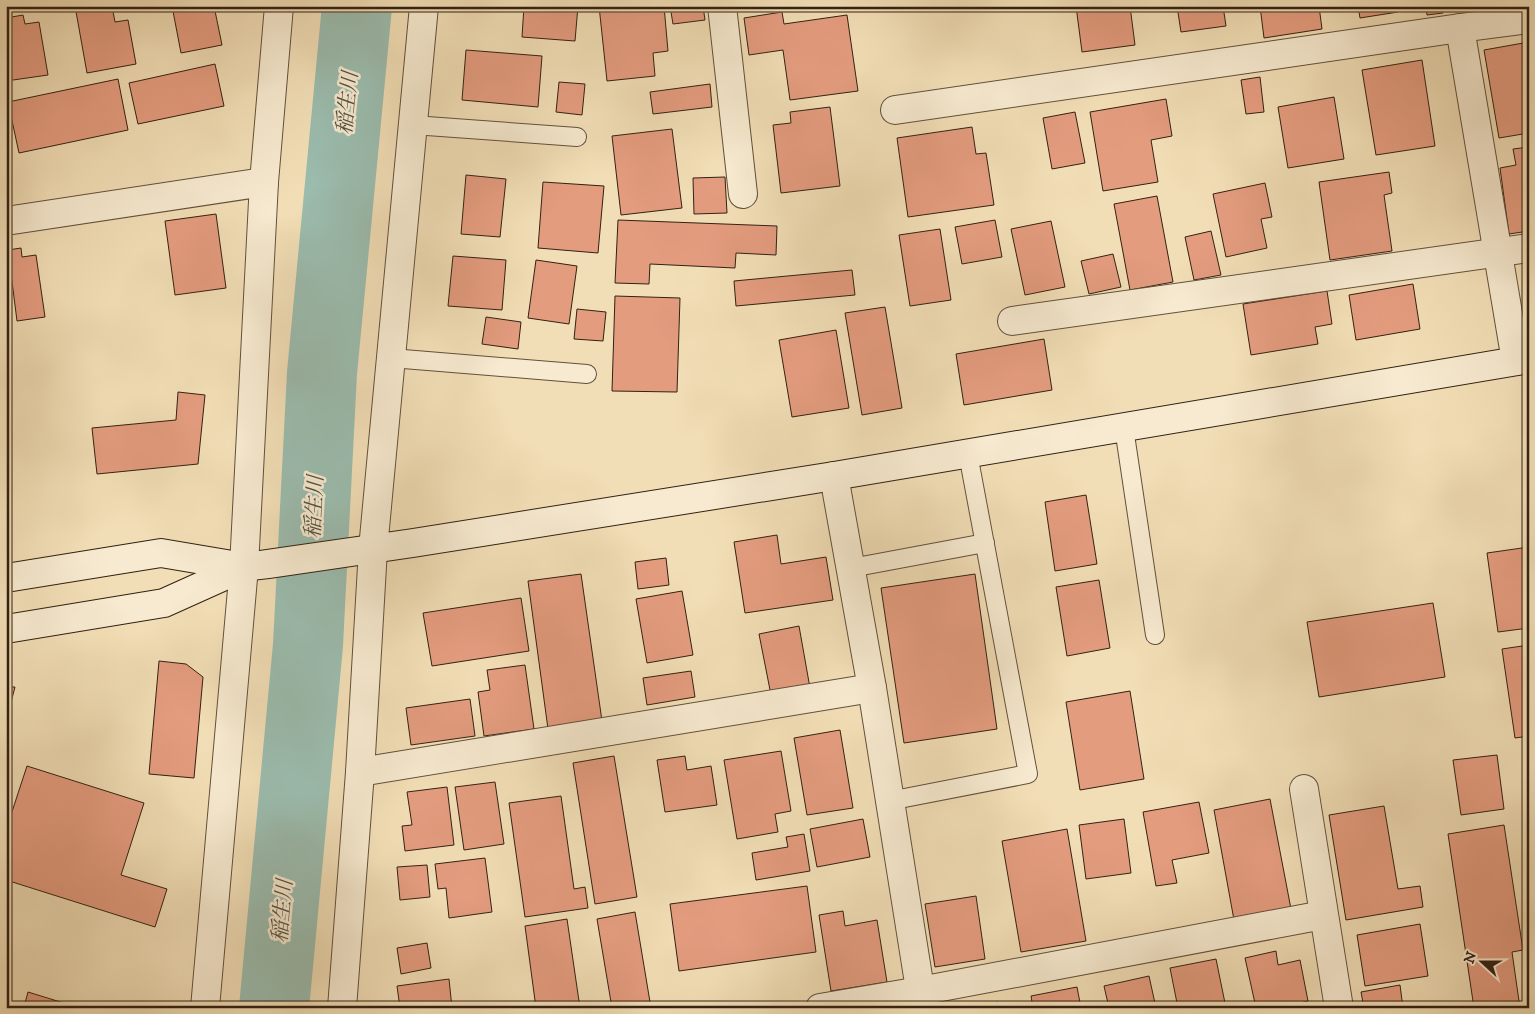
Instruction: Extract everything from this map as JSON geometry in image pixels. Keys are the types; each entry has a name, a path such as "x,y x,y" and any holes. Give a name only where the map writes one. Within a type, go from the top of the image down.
{"street":[{"path":"205,1008 256,566 264,182 279,6"},
{"path":"342,1008 360,772 361,551 391,358 424,6"},
{"path":"722,6 743,194"},
{"path":"895,110 1529,19"},
{"path":"6,629 164,602 256,566 834,476 1522,360 1498,253 1460,28"},
{"path":"6,221 264,182"},
{"path":"1012,320 1529,248"},
{"path":"834,476 872,688 922,1000"},
{"path":"6,578 161,553 256,566"},
{"path":"360,772 872,688"},
{"path":"1304,789 1339,1008"},
{"path":"820,1008 922,1000 1323,915"}],"lane":[{"path":"413,125 577,137"},
{"path":"391,358 587,374"},
{"path":"1124,428 1155,635"},
{"path":"889,801 1028,774 968,454"},
{"path":"851,568 985,543"}],"building":[{"path":"75,6 112,6 115,22 128,20 136,64 87,73"},
{"path":"172,6 214,6 222,45 181,53"},
{"path":"524,6 578,6 575,41 522,37"},
{"path":"599,6 664,6 668,51 653,53 655,76 607,81"},
{"path":"670,6 703,6 705,20 673,24"},
{"path":"1076,6 1130,6 1135,45 1082,52"},
{"path":"1177,6 1223,6 1226,26 1181,32"},
{"path":"1260,6 1319,6 1322,29 1264,38"},
{"path":"1358,6 1397,6 1398,12 1360,18"},
{"path":"1426,6 1442,6 1443,13 1427,15"},
{"path":"782,12 784,24 847,15 858,91 790,100 783,50 749,55 744,18"},
{"path":"23,15 25,24 39,22 48,75 6,81 6,18"},
{"path":"1529,42 1529,133 1499,138 1484,50"},
{"path":"466,50 542,56 538,107 462,100"},
{"path":"1422,60 1435,146 1376,155 1362,70"},
{"path":"215,64 224,106 138,124 129,83"},
{"path":"1260,77 1264,112 1246,114 1241,80"},
{"path":"118,79 128,130 19,153 8,102"},
{"path":"559,82 585,84 582,115 556,112"},
{"path":"710,84 712,107 653,114 650,92"},
{"path":"1334,97 1344,159 1288,168 1278,107"},
{"path":"1166,99 1172,136 1151,140 1158,182 1103,191 1090,112"},
{"path":"830,107 840,186 781,193 773,125 791,123 790,112"},
{"path":"1075,112 1085,163 1052,169 1043,118"},
{"path":"972,127 976,154 986,153 994,205 908,217 897,138"},
{"path":"672,129 682,208 621,215 612,136"},
{"path":"1529,147 1529,231 1509,234 1500,168 1516,165 1513,149"},
{"path":"1389,172 1392,193 1384,195 1392,251 1330,260 1319,182"},
{"path":"466,175 506,179 500,237 461,234"},
{"path":"725,177 727,213 694,214 693,178"},
{"path":"543,182 604,186 598,253 538,248"},
{"path":"1265,183 1272,217 1261,219 1267,248 1226,257 1213,194"},
{"path":"1157,196 1173,282 1130,290 1114,204"},
{"path":"216,214 226,288 175,295 165,221"},
{"path":"618,220 777,226 776,255 736,253 735,268 650,264 649,284 615,283"},
{"path":"995,220 1002,257 962,264 955,227"},
{"path":"1051,221 1065,287 1025,295 1011,229"},
{"path":"940,229 951,300 910,306 899,235"},
{"path":"1211,231 1221,275 1194,280 1185,237"},
{"path":"21,248 22,257 36,255 45,317 17,321 8,250"},
{"path":"1113,254 1121,287 1089,294 1081,261"},
{"path":"453,256 506,260 502,310 448,306"},
{"path":"536,260 577,266 569,324 528,318"},
{"path":"852,270 855,295 736,306 734,281"},
{"path":"1413,284 1420,329 1356,340 1349,295"},
{"path":"1327,291 1332,324 1315,327 1318,344 1251,355 1243,304"},
{"path":"615,296 680,298 677,392 612,391"},
{"path":"885,307 902,408 862,415 845,313"},
{"path":"577,309 606,312 603,341 574,339"},
{"path":"486,317 521,322 518,349 482,344"},
{"path":"836,330 849,408 792,417 779,340"},
{"path":"1044,339 1052,390 964,405 956,354"},
{"path":"6,340 8,375 6,375"},
{"path":"178,392 205,395 198,464 97,474 92,428 176,420"},
{"path":"1086,495 1097,564 1055,571 1045,502"},
{"path":"777,535 781,564 826,557 833,600 745,613 734,542"},
{"path":"1529,547 1529,628 1498,632 1487,553"},
{"path":"666,558 669,585 638,589 635,562"},
{"path":"581,574 602,721 548,729 528,581"},
{"path":"975,574 997,729 904,743 881,588"},
{"path":"1099,580 1110,648 1067,656 1056,587"},
{"path":"682,591 693,655 647,663 636,599"},
{"path":"521,598 529,651 432,666 423,613"},
{"path":"1433,603 1445,677 1319,697 1307,622"},
{"path":"799,626 810,688 771,695 759,634"},
{"path":"1529,645 1529,736 1515,738 1502,649"},
{"path":"159,661 186,664 203,677 194,778 149,774"},
{"path":"525,665 534,729 484,736 478,692 490,690 487,670"},
{"path":"691,671 695,697 647,705 643,678"},
{"path":"6,687 15,687 6,721"},
{"path":"1130,691 1144,779 1080,790 1066,702"},
{"path":"470,699 475,736 411,745 406,708"},
{"path":"840,730 853,808 807,815 794,738"},
{"path":"781,751 791,811 775,814 778,832 737,839 724,760"},
{"path":"1497,755 1504,809 1461,815 1453,760"},
{"path":"614,756 637,897 595,904 573,763"},
{"path":"685,756 687,770 711,766 717,805 665,812 657,760"},
{"path":"27,766 144,803 121,875 167,889 155,927 6,880 6,830"},
{"path":"495,782 504,844 464,850 455,787"},
{"path":"447,787 454,845 405,851 402,826 412,825 407,792"},
{"path":"561,796 574,889 585,887 588,908 525,917 509,803"},
{"path":"1270,799 1291,909 1234,920 1214,810"},
{"path":"1199,802 1209,853 1172,860 1177,883 1156,886 1143,812"},
{"path":"1384,806 1398,889 1420,886 1423,907 1346,920 1329,815"},
{"path":"863,819 870,857 817,867 810,829"},
{"path":"1124,819 1131,873 1086,879 1079,825"},
{"path":"1504,825 1523,950 1512,952 1520,1008 1474,1008 1448,834"},
{"path":"1067,829 1086,941 1021,952 1002,841"},
{"path":"804,834 810,871 756,880 752,853 788,847 786,837"},
{"path":"485,858 492,912 449,918 446,888 438,889 435,864"},
{"path":"427,865 430,897 400,900 397,867"},
{"path":"807,886 816,952 679,971 670,904"},
{"path":"976,896 985,959 935,967 925,904"},
{"path":"843,911 845,926 877,920 887,982 831,991 819,915"},
{"path":"635,912 651,1008 612,1008 597,919"},
{"path":"567,919 580,1008 536,1008 525,926"},
{"path":"1420,924 1428,976 1365,986 1357,935"},
{"path":"427,943 431,968 401,974 397,948"},
{"path":"1276,951 1278,965 1300,960 1308,1001 1278,1008 1256,1008 1245,958"},
{"path":"1216,959 1226,1008 1178,1008 1170,968"},
{"path":"1149,976 1156,1008 1109,1008 1104,986"},
{"path":"449,979 452,1008 400,1008 397,986"},
{"path":"1400,985 1403,1008 1364,1008 1361,992"},
{"path":"1077,987 1081,1008 1033,1008 1031,996"},
{"path":"28,992 67,1004 66,1008 9,1008 10,1004 24,1007"},
{"path":"998,1002 999,1008 966,1008"}],"waterway":[{"name":"稲生川","path":"274,1008 308,645 322,373 357,6"}]}
